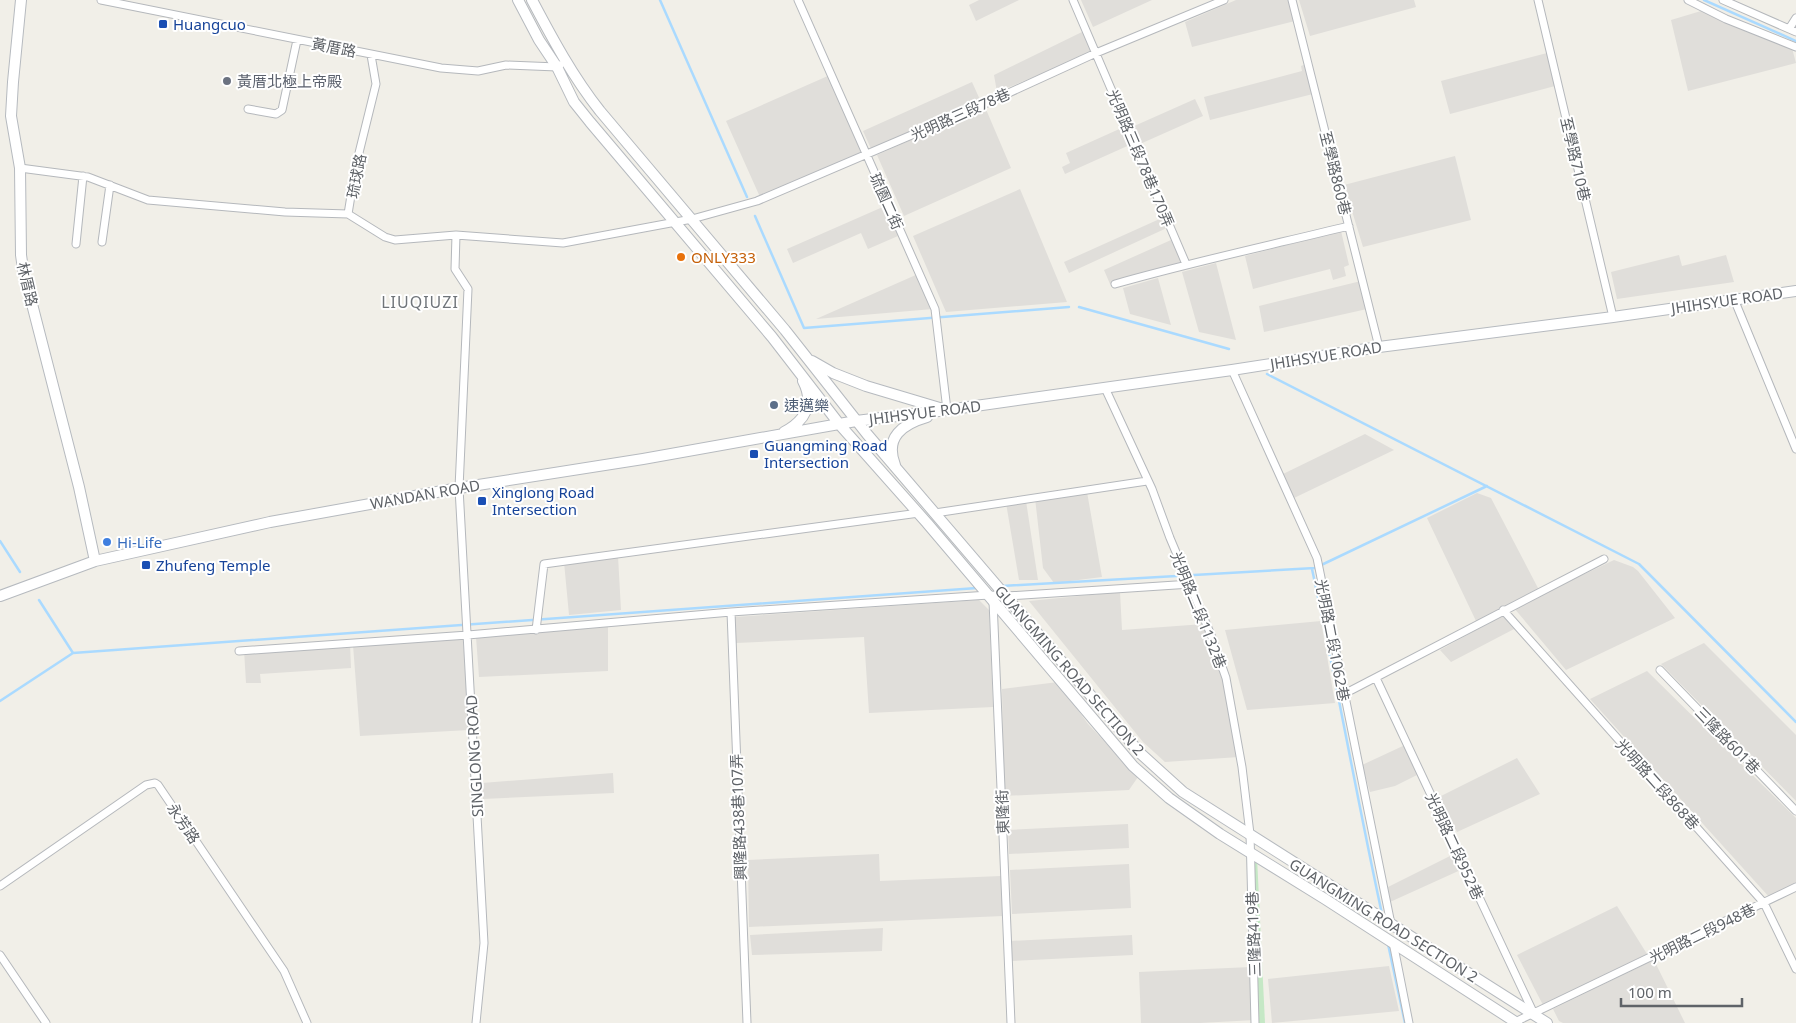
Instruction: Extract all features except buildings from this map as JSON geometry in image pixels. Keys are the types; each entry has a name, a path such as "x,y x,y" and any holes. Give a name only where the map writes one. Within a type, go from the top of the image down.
{"street":[{"name":"林厝路","path":"21,0 11,116 20,168 20,243 23,269 79,488 95,561"},
{"name":"黃厝路","path":"101,0 441,68 478,71 506,66 557,67"},
{"name":"GUANGMING ROAD SECTION 2","path":"518,0 539,40 557,67 574,102 797,369 840,425 1140,754 1183,792 1250,844 1393,942 1521,1020 1547,1023"},
{"name":"GUANGMING ROAD SECTION 2","path":"532,0 547,29 586,93 600,111 806,357 856,421 936,513 997,597 1133,766 1169,798 1220,834 1250,844 1391,924 1521,1020"},
{"name":"琉園二街","path":"798,0 935,309 947,410"},
{"name":"光明路三段78巷170弄","path":"1073,0 1186,264"},
{"name":"光明路三段78巷","path":"692,219 757,201 1096,53 1224,0"},
{"name":"至學路860巷","path":"1292,0 1379,347"},
{"name":"至學路710巷","path":"1538,0 1613,317"},
{"path":"1688,0 1726,19 1796,47"},
{"path":"1723,0 1792,30 1796,18"},
{"path":"248,109 276,114 282,110 297,40"},
{"name":"琉球路","path":"371,55 376,84 356,165 348,214 385,237 396,240 456,235 563,243 692,219"},
{"path":"557,67 567,61"},
{"path":"20,168 83,176 148,200 286,212 348,214"},
{"path":"76,244 83,176"},
{"path":"102,242 110,185"},
{"path":"1115,284 1186,264 1236,254 1349,226"},
{"path":"456,235 455,269 468,289 459,488"},
{"name":"JHIHSYUE ROAD","path":"856,421 1105,388 1379,347 1613,317 1796,290"},
{"path":"1734,299 1796,449"},
{"path":"806,357 833,373 866,386 947,410"},
{"path":"778,436 794,427 805,416 808,401 805,385 797,369"},
{"name":"光明路二段1062巷","path":"1232,370 1317,558 1391,924"},
{"name":"光明路二段1132巷","path":"1105,388 1152,489 1170,538 1212,635 1226,678 1242,767 1250,844"},
{"path":"896,468 892,458 892,449 895,438 903,426 947,410"},
{"name":"WANDAN ROAD","path":"0,596 95,561 270,522 459,488 643,460 856,421"},
{"path":"936,513 1147,481"},
{"name":"SINGLONG ROAD","path":"459,488 484,943 476,1023"},
{"path":"537,623 544,564 919,513"},
{"path":"1344,694 1604,559"},
{"path":"239,651 537,623 1191,584"},
{"name":"東隆街","path":"997,597 1011,1023"},
{"name":"光明路二段868巷","path":"1504,610 1764,903 1796,968"},
{"name":"興隆路438巷107弄","path":"731,612 746,1023"},
{"name":"三隆路601巷","path":"1660,670 1796,811"},
{"name":"光明路二段952巷","path":"1376,678 1521,1020"},
{"name":"永芳路","path":"0,886 146,786 155,783 284,971 307,1023"},
{"name":"三隆路419巷","path":"1250,844 1255,1023"},
{"name":"光明路二段948巷","path":"1521,1020 1796,887"},
{"path":"1393,942 1409,1023"},
{"path":"0,955 46,1023"}],"shaded area":[{"path":"979,0 1019,0 976,21 969,5"},
{"path":"1081,0 1152,0 1093,27"},
{"path":"1236,0 1290,0 1295,21 1192,47 1185,22"},
{"path":"1299,0 1414,0 1416,7 1310,36"},
{"path":"1701,11 1792,48 1796,63 1688,91 1671,20"},
{"path":"1084,31 1092,53 997,92 994,75"},
{"path":"1547,53 1555,86 1450,114 1441,81"},
{"path":"1306,64 1313,94 1210,120 1204,97 1302,71 1301,66"},
{"path":"830,75 864,151 760,197 726,121"},
{"path":"972,82 981,102 872,151 863,131"},
{"path":"1195,99 1203,116 1140,144 1132,127"},
{"path":"985,107 1011,168 904,216 877,155"},
{"path":"1126,126 1134,143 1065,174 1062,167 1070,163 1066,153"},
{"path":"1455,156 1471,220 1363,247 1344,185"},
{"path":"1020,189 1067,302 946,312 913,236"},
{"path":"885,206 898,236 868,249 861,233 793,263 787,249"},
{"path":"1164,217 1169,227 1069,273 1064,262"},
{"path":"1341,231 1349,265 1344,267 1346,276 1333,280 1330,269 1253,289 1245,256"},
{"path":"1171,240 1183,264 1110,284 1104,270"},
{"path":"1679,255 1682,266 1726,255 1734,282 1617,299 1611,272"},
{"path":"1216,263 1236,340 1199,332 1182,272"},
{"path":"918,274 933,309 816,319"},
{"path":"1158,278 1171,325 1130,314 1123,288"},
{"path":"1361,281 1367,309 1264,332 1259,306"},
{"path":"1365,434 1394,450 1294,498 1283,474"},
{"path":"1087,492 1102,577 1054,583 1043,568 1035,498"},
{"path":"1477,493 1491,498 1539,590 1476,621 1427,518"},
{"path":"1026,501 1038,580 1019,580 1006,503"},
{"path":"618,556 621,610 569,615 564,562"},
{"path":"1614,560 1633,567 1638,571 1675,618 1566,670 1514,608"},
{"path":"1120,592 1122,630 1204,624 1223,678 1239,757 1165,762 1143,742 1029,601"},
{"path":"979,600 989,610 993,707 869,713 864,637 736,643 734,617"},
{"path":"1505,614 1516,628 1451,662 1440,650"},
{"path":"1321,621 1335,703 1247,710 1225,630"},
{"path":"608,627 608,671 479,677 476,637"},
{"path":"463,638 469,730 360,736 353,645"},
{"path":"350,643 351,668 260,674 261,683 246,683 244,650"},
{"path":"1704,643 1796,735 1796,801 1661,664"},
{"path":"1647,671 1796,818 1796,884 1770,898 1590,699"},
{"path":"1058,682 1088,724 1138,777 1129,790 1004,796 1002,689"},
{"path":"1405,745 1417,775 1395,786 1370,792 1362,765"},
{"path":"1517,758 1540,794 1457,832 1439,797"},
{"path":"613,773 614,793 483,799 482,783"},
{"path":"1128,824 1129,848 1009,854 1008,830"},
{"path":"879,854 880,881 1001,876 1003,916 749,927 748,860"},
{"path":"1454,854 1465,868 1390,902 1388,887"},
{"path":"1129,864 1131,908 1012,914 1010,870"},
{"path":"1617,906 1647,954 1543,1005 1517,955"},
{"path":"883,928 882,951 752,955 750,935"},
{"path":"1132,935 1133,955 1011,961 1010,941"},
{"path":"1654,960 1685,1023 1563,1023 1559,1021 1553,1009"},
{"path":"1389,966 1399,1011 1272,1023 1268,979"},
{"path":"1251,967 1255,1020 1200,1023 1141,1023 1139,972"}],"green space":[{"path":"1250,853 1257,857 1265,1023 1255,1023"}],"waterway":[{"path":"660,0 747,197"},
{"path":"1704,0 1796,41"},
{"path":"755,216 804,328 1069,307"},
{"path":"1079,307 1229,349"},
{"path":"1267,374 1639,564 1796,722"},
{"path":"1002,586 1315,568 1487,486"},
{"path":"0,541 20,572"},
{"path":"1312,569 1382,914"},
{"path":"0,701 73,653 977,588"},
{"path":"39,600 73,653"},
{"path":"1388,944 1405,1023"}],"place":[{"name":"Huangcuo","path":"163,24"},
{"name":"黃厝北極上帝殿","path":"227,81"},
{"name":"ONLY333","path":"681,257"},
{"name":"速邁樂","path":"774,405"},
{"name":"Guangming Road Intersection","path":"754,454"},
{"name":"Xinglong Road Intersection","path":"482,501"},
{"name":"Hi-Life","path":"107,542"},
{"name":"Zhufeng Temple","path":"146,565"}],"district":[{"name":"LIUQIUZI","path":"420,302"}]}
